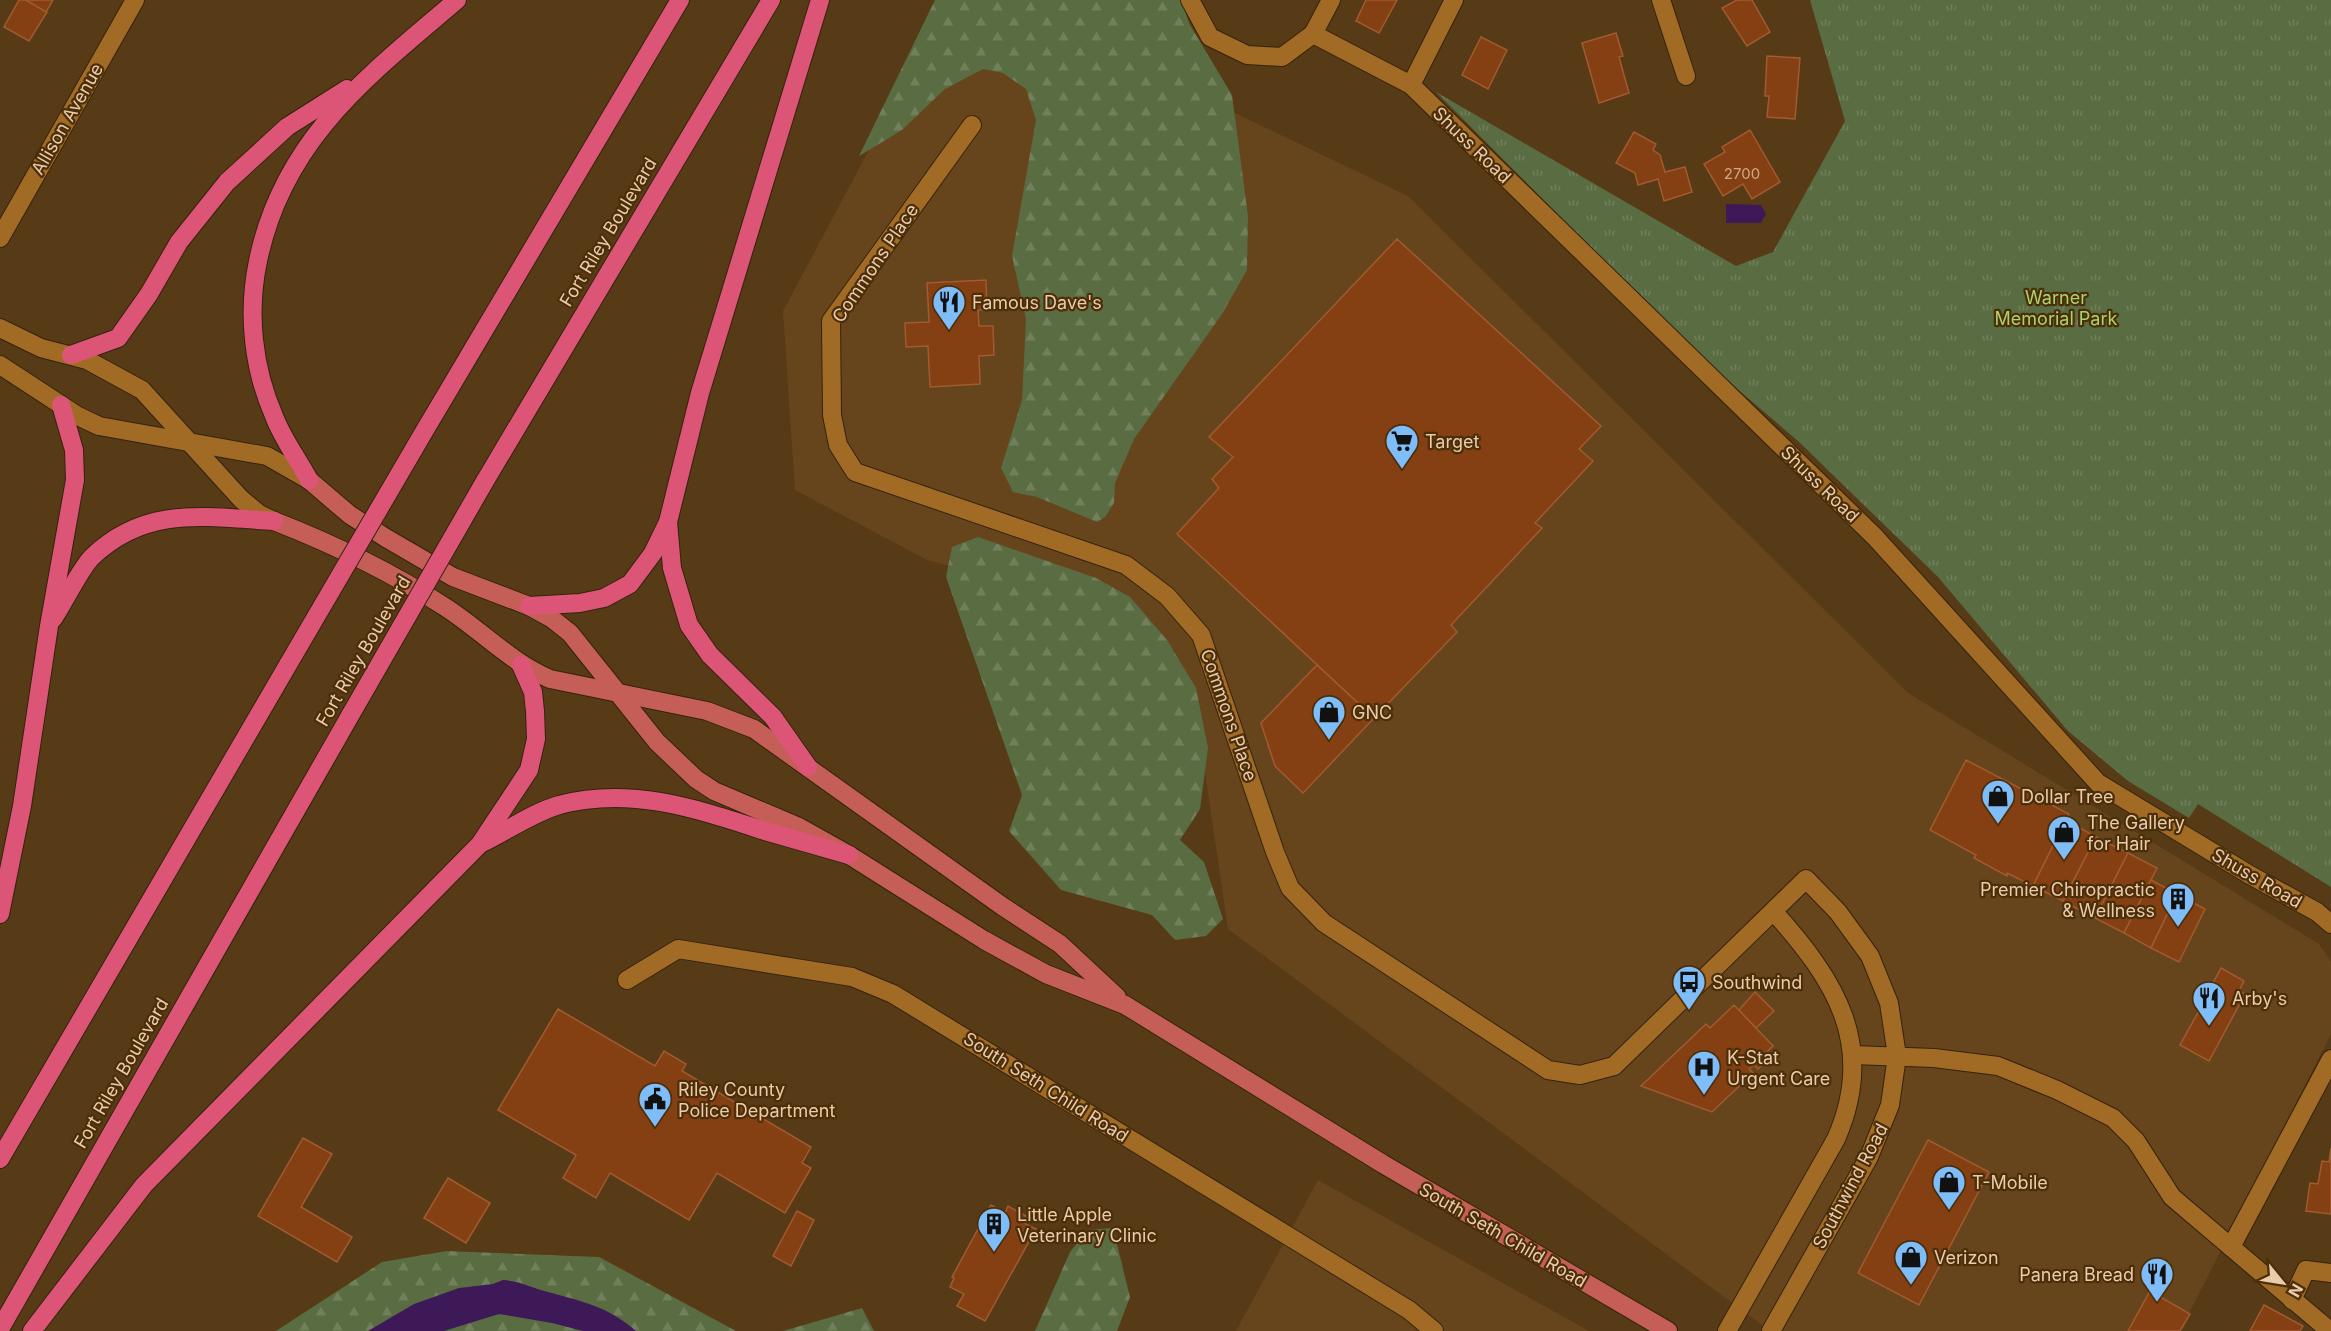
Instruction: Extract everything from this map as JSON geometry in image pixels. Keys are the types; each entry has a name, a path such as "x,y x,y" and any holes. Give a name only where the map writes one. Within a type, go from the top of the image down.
{"highway":[{"path":"309,480 274,418 255,359 252,314 254,279 263,235 276,198 292,165 329,117 371,73 457,0"},
{"path":"0,1159 425,430 680,0"},
{"name":"Fort Riley Boulevard","path":"0,1329 485,481 771,0"},
{"path":"529,606 580,603 604,598 630,584 653,553 668,522 700,393 820,0"},
{"path":"71,355 118,338 149,294 180,242 227,182 287,127 371,73"},
{"path":"0,914 22,807 49,626 75,480 74,450 61,405"},
{"path":"49,626 90,558 121,535 154,520 177,516 273,521"},
{"path":"668,522 672,568 689,625 710,655 773,717 808,767"},
{"path":"32,1331 144,1185 480,844 529,770 536,739 532,692 521,665"},
{"path":"480,844 534,814 557,806 584,799 633,798 701,810 849,855"}],"main road":[{"name":"South Seth Child Road","path":"309,480 350,515 453,577 529,606 551,618 570,633 657,742 696,779 714,791 799,827 849,855 984,940 1046,974 1125,1005 1383,1164 1668,1331"},
{"name":"South Seth Child Road","path":"273,521 321,540 395,578 453,612 521,665 550,679 730,718 754,729 1002,906 1060,944 1125,1005"}],"street":[{"name":"Allison Avenue","path":"0,238 135,0"},
{"path":"1190,0 1210,37 1247,55 1282,57 1313,34 1331,0"},
{"path":"1411,86 1454,0"},
{"path":"1661,0 1686,75"},
{"name":"Shuss Road","path":"1313,34 1411,86 1875,537 2098,783 2250,875 2317,912 2331,924"},
{"name":"Commons Place","path":"972,125 831,321 832,415 838,445 855,472 1126,565 1167,596 1201,635 1290,888 1324,923 1548,1070 1580,1075 1614,1066 1719,961 1774,912 1806,879"},
{"name":"South Seth Child Road","path":"0,328 41,348 71,355 111,371 141,390 241,499 273,521"},
{"name":"South Seth Child Road","path":"0,365 61,405 99,426 267,456 309,480"},
{"name":"Southwind Road","path":"1771,1331 1869,1157 1890,1105 1897,1056 1889,1003 1870,956 1838,912 1806,879"},
{"name":"Southwind Road","path":"1727,1331 1836,1139 1848,1111 1853,1081 1853,1055 1849,1032 1825,975 1807,948 1774,912"},
{"name":"South Seth Child Road","path":"627,980 678,949 852,977 893,994 1409,1310 1434,1331"},
{"path":"1853,1055 1965,1060 1998,1066 2057,1090 2113,1118 2136,1141 2172,1197 2330,1331"},
{"path":"2231,1246 2326,1080 2331,1059"},
{"path":"2292,1300 2306,1270 2331,1273"}],"shaded area":[{"path":"949,0 999,0 1408,196 1908,693 2319,944 2331,962 2331,1034 2180,1331 1770,1331 1228,929 1195,704 1105,608 927,560 795,490 783,311"},
{"path":"1726,204 1761,205 1766,214 1761,223 1726,223"},
{"path":"1318,1180 1589,1331 1236,1331"},
{"path":"503,1280 595,1306 615,1316 636,1331 583,1331 499,1314 444,1331 368,1331 414,1304 459,1288 493,1284"}],"green space":[{"path":"935,0 1181,0 1190,25 1232,95 1248,216 1247,270 1222,314 1134,439 1115,483 1114,503 1105,517 1097,522 1037,497 1013,492 1001,468 1022,400 1026,319 1012,256 1036,120 1026,89 1003,73 983,69 945,89 902,130 859,156"},
{"name":"Warner Memorial Park","path":"1810,0 2331,0 2331,887 2198,804 2189,818 2128,781 2068,731 1938,577 1798,441 1701,358 1436,92 1736,266 1773,252 1845,121"},
{"path":"978,537 1096,578 1130,597 1167,640 1196,688 1208,748 1200,809 1180,840 1204,862 1223,919 1206,936 1175,940 1152,915 1061,890 1009,831 1022,795 946,577 952,547"},
{"path":"1113,1228 1130,1297 1117,1331 1035,1331 1070,1252 1087,1230"},
{"path":"447,1251 599,1257 736,1331 276,1331 382,1262"},
{"path":"862,1308 874,1331 783,1331"}],"building":[{"path":"19,0 26,0 47,12 29,41 4,27"},
{"path":"26,0 53,0 46,12"},
{"path":"1366,0 1397,0 1379,33 1356,21"},
{"path":"1737,0 1752,0 1770,32 1747,46 1722,8"},
{"path":"1616,33 1623,56 1619,57 1629,93 1599,103 1582,43"},
{"path":"1481,37 1507,50 1488,89 1462,75"},
{"path":"1767,56 1800,58 1795,119 1767,117 1769,96 1765,96"},
{"path":"1750,130 1780,182 1752,199 1743,184 1723,196 1704,164 1725,152 1722,147"},
{"path":"1634,132 1656,144 1653,150 1660,155 1665,172 1685,167 1692,192 1664,201 1658,179 1638,185 1635,173 1616,163"},
{"name":"Target","path":"1397,239 1601,426 1579,449 1593,461 1535,523 1542,528 1451,625 1457,632 1374,718 1177,534 1219,488 1212,479 1233,457 1209,437"},
{"name":"Famous Dave's","path":"986,280 987,310 978,310 979,326 993,326 994,355 979,356 980,384 930,387 928,346 906,347 905,323 929,322 927,283"},
{"path":"1317,665 1374,718 1303,793 1275,766 1261,723"},
{"name":"Dollar Tree","path":"1966,760 2069,814 2033,886 2007,873 2007,876 1974,858 1976,855 1930,830"},
{"name":"The Gallery for Hair","path":"2066,820 2096,837 2063,901 2033,886"},
{"path":"2096,837 2128,853 2095,918 2063,901"},
{"path":"2128,853 2157,868 2124,933 2095,918"},
{"path":"2151,880 2177,894 2151,948 2124,933"},
{"name":"Premier Chiropractic & Wellness","path":"2177,894 2205,909 2179,962 2151,948"},
{"name":"Arby's","path":"2221,968 2244,981 2239,991 2245,994 2209,1061 2180,1045 2200,1009 2196,1007 2200,998 2204,1000"},
{"path":"1755,992 1774,1011 1756,1028 1739,1010"},
{"path":"1734,1005 1773,1046 1766,1053 1770,1057 1758,1069 1754,1065 1749,1069 1753,1073 1712,1112 1641,1086 1706,1024 1710,1028"},
{"name":"Riley County Police Department","path":"558,1009 655,1066 664,1051 686,1064 682,1071 811,1147 802,1163 811,1168 785,1213 717,1173 689,1220 610,1173 596,1198 563,1178 576,1155 498,1110"},
{"path":"303,1138 332,1154 301,1207 352,1237 337,1262 258,1216"},
{"path":"1928,1140 1989,1172 1919,1305 1858,1273"},
{"path":"2331,1148 2331,1214 2306,1211 2310,1183 2318,1184 2322,1161 2329,1162"},
{"path":"448,1178 490,1203 466,1243 424,1218"},
{"name":"Little Apple Veterinary Clinic","path":"991,1205 1005,1213 1008,1206 1026,1216 1022,1222 1036,1229 985,1321 957,1306 964,1294 950,1287 954,1278 952,1277"},
{"path":"797,1211 814,1220 791,1266 773,1256"},
{"name":"Panera Bread","path":"2150,1291 2190,1314 2180,1331 2128,1331"},
{"path":"2264,1305 2303,1326 2300,1331 2250,1331"}],"place":[{"name":"Famous Dave's","path":"949,331"},
{"name":"Target","path":"1402,470"},
{"name":"GNC","path":"1329,741"},
{"name":"Dollar Tree","path":"1998,825"},
{"name":"The Gallery for Hair","path":"2064,861"},
{"name":"Premier Chiropractic & Wellness","path":"2178,928"},
{"name":"Southwind","path":"1689,1011"},
{"name":"Arby's","path":"2209,1027"},
{"name":"K-Stat Urgent Care","path":"1704,1096"},
{"name":"Riley County Police Department","path":"655,1128"},
{"name":"T-Mobile","path":"1949,1211"},
{"name":"Little Apple Veterinary Clinic","path":"994,1253"},
{"name":"Verizon","path":"1911,1286"},
{"name":"Panera Bread","path":"2157,1303"}]}
